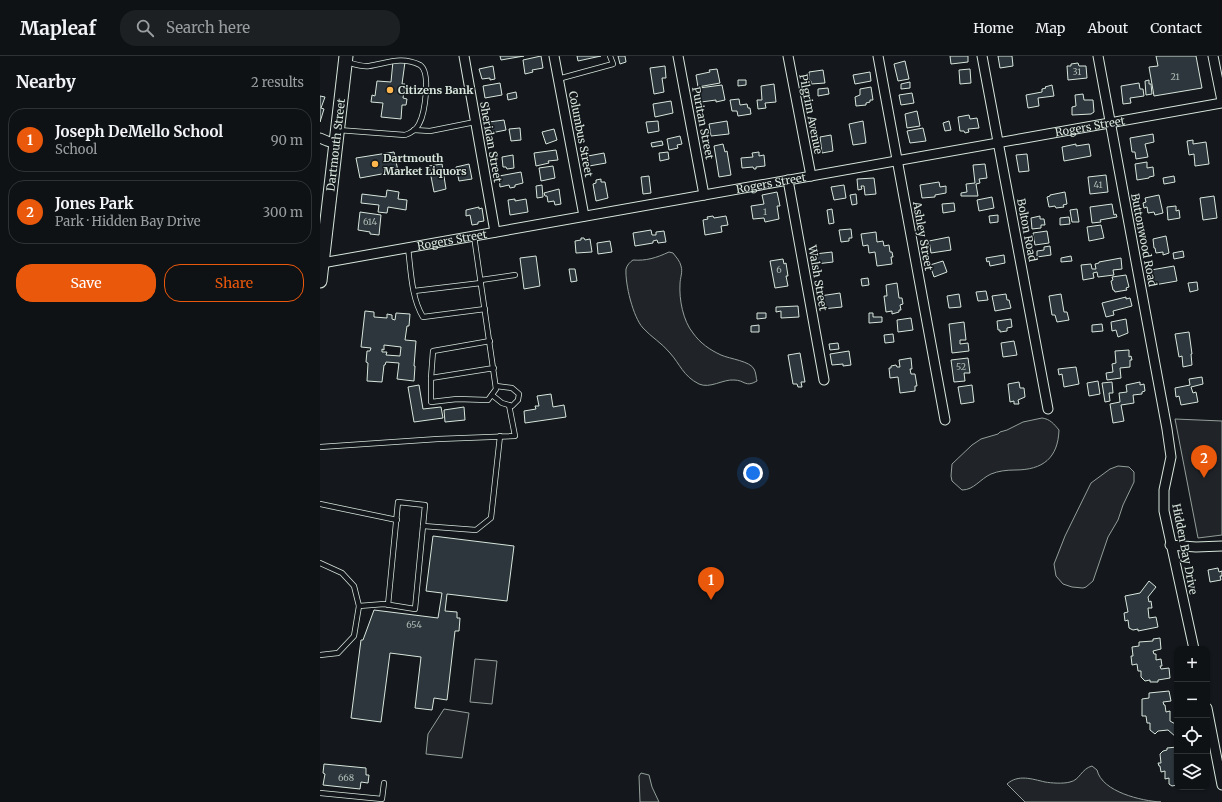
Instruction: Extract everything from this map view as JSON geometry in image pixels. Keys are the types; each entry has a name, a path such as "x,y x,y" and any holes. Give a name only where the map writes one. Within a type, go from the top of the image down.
{"main road":[{"name":"Dartmouth Street","path":"320,281 346,59"}],"street":[{"name":"Sheridan Street","path":"464,56 495,232"},
{"name":"Columbus Street","path":"554,56 584,216"},
{"name":"Puritan Street","path":"678,56 704,195"},
{"name":"Pilgrim Avenue","path":"788,56 811,176"},
{"name":"Ashley Street","path":"878,56 945,420"},
{"name":"Bolton Road","path":"982,56 1048,409"},
{"name":"Buttonwood Road","path":"1098,56 1167,429"},
{"path":"1213,56 1222,102"},
{"name":"Rogers Street","path":"321,263 1222,102"},
{"path":"320,138 336,144"},
{"name":"Walsh Street","path":"788,180 824,380"},
{"name":"Hidden Bay Drive","path":"1167,429 1171,457 1164,490 1163,504 1170,545 1193,646"},
{"path":"1170,545 1196,547 1222,546"},
{"path":"1209,718 1222,785"}],"lane":[{"path":"558,79 613,64 610,56"},
{"path":"338,130 405,136 414,130 419,124 424,103 426,77 424,70 420,65 411,61 393,59 368,66 346,59"},
{"path":"414,130 430,131 476,122"},
{"path":"474,236 481,281 485,309 490,341 494,368 496,389 488,400 457,399 431,402 433,351 490,341"},
{"path":"408,248 414,291 418,309 423,317 485,309"},
{"path":"414,291 515,275"},
{"path":"431,378 494,368"},
{"path":"492,395 502,403 512,406 518,400 518,394 512,388 496,386"},
{"path":"320,447 515,436 509,405"},
{"path":"423,526 476,530 491,518 500,436"},
{"path":"359,606 386,604 415,609 425,505 398,502 386,604"},
{"path":"320,504 397,520"},
{"path":"320,563 342,573 354,586 359,606 354,636 338,653 320,655"},
{"path":"320,792 382,799 384,782"}],"shaded area":[{"path":"669,252 673,253 681,266 681,303 684,316 696,337 713,351 752,366 755,370 757,381 750,384 738,380 730,380 712,385 699,384 685,374 667,349 639,323 628,291 626,268 633,260 651,259"},
{"path":"1042,418 1050,421 1059,430 1056,448 1052,455 1041,465 1034,468 994,473 966,490 962,490 952,481 952,464 972,445 981,439 998,434 1023,422"},
{"path":"1175,419 1222,421 1222,535 1198,538"},
{"path":"1118,466 1129,467 1134,472 1134,482 1123,505 1118,520 1108,537 1093,581 1083,588 1063,584 1056,576 1054,564 1065,536 1091,483 1110,469"},
{"path":"475,659 497,661 492,704 470,702"},
{"path":"444,709 469,713 462,758 426,754 428,734"},
{"path":"1092,766 1097,770 1100,778 1114,790 1144,800 1161,802 1025,802 1007,784 1020,778 1050,783 1067,783 1076,779 1085,769"},
{"path":"641,773 649,775 652,787 659,802 640,802 639,776"}],"building":[{"path":"500,56 524,56 501,60"},
{"path":"541,56 543,68 532,70 533,72 525,74 523,60"},
{"path":"577,56 601,56 578,61"},
{"path":"618,56 625,56 626,62 620,64"},
{"path":"950,56 968,56 968,62 951,64"},
{"path":"998,56 1012,56 1013,66 1000,68"},
{"path":"1156,56 1196,56 1202,88 1154,96 1149,67 1158,66"},
{"name":"Citizens Bank","path":"393,61 405,62 402,84 405,84 403,98 407,99 406,105 402,105 401,119 381,117 383,103 371,102 372,95 375,96 377,81 391,82"},
{"path":"905,61 909,79 898,81 894,64"},
{"path":"1078,63 1079,66 1086,66 1087,78 1068,80 1067,66"},
{"path":"493,66 495,79 482,79 479,69"},
{"path":"665,66 666,78 662,78 664,92 654,94 650,68"},
{"path":"717,69 720,83 698,87 696,75 710,72 709,70"},
{"path":"970,69 971,83 960,84 959,70"},
{"path":"823,70 825,83 811,84 811,81 809,81 809,72"},
{"path":"870,72 871,81 855,84 853,75"},
{"path":"738,80 746,80 746,85 738,86"},
{"path":"1149,80 1152,94 1146,95 1145,81"},
{"path":"910,82 910,88 901,89 901,84"},
{"path":"500,83 502,95 485,98 483,86"},
{"path":"1139,83 1140,89 1143,89 1144,96 1130,98 1131,103 1123,104 1121,86"},
{"path":"774,84 776,102 765,103 766,108 758,109 757,100 762,100 761,86"},
{"path":"722,85 725,100 716,102 716,100 701,102 699,88"},
{"path":"1052,85 1054,96 1038,98 1039,106 1028,108 1026,95 1042,92 1042,89"},
{"path":"871,87 873,100 870,100 870,102 866,103 866,105 856,106 855,97 860,95 860,89"},
{"path":"828,88 829,94 818,96 818,89"},
{"path":"516,92 517,98 508,100 507,94"},
{"path":"912,93 914,103 901,105 899,95"},
{"path":"1083,94 1084,100 1093,100 1094,112 1091,114 1072,115 1072,107 1076,106 1075,95"},
{"path":"320,96 325,97 321,108 324,109 320,122"},
{"path":"739,99 740,105 747,104 748,108 750,108 751,114 738,116 737,111 732,111 730,100"},
{"path":"671,101 673,113 655,117 653,104"},
{"path":"917,111 920,126 907,128 905,114"},
{"path":"969,115 970,119 977,118 979,128 968,129 969,132 965,133 964,131 960,131 958,117"},
{"path":"504,120 506,130 491,133 489,122"},
{"path":"658,121 659,131 648,133 646,122"},
{"path":"727,121 729,134 711,136 709,124"},
{"path":"863,121 866,143 853,145 849,124"},
{"path":"949,121 951,130 945,131 943,123"},
{"path":"520,128 521,140 511,141 509,129"},
{"path":"923,128 926,141 910,143 907,131"},
{"path":"554,129 557,140 546,144 542,132"},
{"path":"1153,134 1154,142 1145,144 1148,157 1136,159 1135,152 1132,152 1130,138"},
{"path":"831,135 833,151 822,153 820,137"},
{"path":"680,136 682,144 677,145 678,148 669,150 667,139"},
{"path":"1193,140 1193,144 1206,142 1209,164 1195,166 1194,154 1189,155 1187,141"},
{"path":"662,141 663,145 652,147 651,143"},
{"path":"723,144 725,152 727,151 731,175 719,177 714,146"},
{"path":"1076,144 1076,146 1089,144 1091,156 1064,161 1062,147"},
{"path":"556,150 558,160 548,161 549,163 536,166 534,153"},
{"path":"394,152 398,171 360,178 356,158"},
{"path":"668,152 669,159 660,161 659,153"},
{"path":"759,152 759,156 764,155 765,166 756,167 756,169 753,167 742,168 741,158 753,157 752,153"},
{"path":"604,153 606,163 589,166 588,156"},
{"path":"1027,154 1029,171 1019,172 1016,155"},
{"path":"513,155 514,168 507,169 506,167 503,167 502,157"},
{"path":"1147,162 1147,168 1153,167 1154,176 1137,180 1135,164"},
{"path":"442,164 446,189 434,192 429,166"},
{"path":"469,164 472,179 459,181 456,167"},
{"path":"985,164 987,178 979,179 980,183 976,184 978,196 961,196 961,193 967,192 966,184 975,183 973,165"},
{"path":"553,166 555,178 541,181 539,168"},
{"path":"521,172 523,183 510,188 509,185 500,187 499,176"},
{"path":"1106,175 1108,192 1090,194 1088,177"},
{"path":"649,176 651,193 643,194 641,177"},
{"path":"1174,176 1175,182 1164,184 1163,178"},
{"path":"874,178 876,194 865,195 864,186 861,186 862,189 858,190 857,179"},
{"path":"601,179 601,182 605,182 608,198 596,201 593,184 596,183 596,180"},
{"path":"939,182 940,187 946,186 946,193 935,195 935,197 922,198 920,185"},
{"path":"542,185 543,197 537,198 536,186"},
{"path":"844,185 846,198 834,200 831,187"},
{"path":"559,189 561,204 555,205 554,201 548,202 547,196 545,196 544,193"},
{"path":"387,190 399,192 398,199 407,200 406,210 388,207 387,213 378,212 379,205 361,203 362,194 386,197"},
{"path":"777,192 780,206 777,206 779,219 765,222 764,218 753,219 751,206 764,204 762,195"},
{"path":"1065,192 1067,204 1063,205 1064,207 1049,207 1047,197"},
{"path":"856,194 857,204 852,205 850,195"},
{"path":"1159,195 1163,213 1155,215 1154,212 1148,213 1147,207 1144,208 1143,203 1146,202 1145,198"},
{"path":"1214,196 1217,218 1203,220 1200,198"},
{"path":"992,197 994,208 979,211 977,200"},
{"path":"515,199 515,201 526,199 528,212 510,215 508,200"},
{"path":"954,203 955,211 943,213 942,204"},
{"path":"1112,204 1114,215 1116,214 1117,217 1092,223 1090,207"},
{"path":"1176,206 1176,211 1179,210 1180,218 1168,220 1167,207"},
{"path":"479,207 479,209 482,208 484,221 472,225 470,215 466,216 466,210"},
{"path":"832,209 834,223 829,224 827,210"},
{"path":"1077,209 1079,222 1072,222 1070,210"},
{"path":"360,212 381,215 379,235 358,230"},
{"path":"998,215 998,222 990,223 989,216"},
{"path":"713,216 714,218 726,216 728,225 721,226 722,232 705,235 703,220 708,219 707,217"},
{"path":"1040,216 1040,219 1044,219 1045,225 1041,225 1041,228 1032,229 1031,218"},
{"path":"1069,217 1070,224 1060,225 1060,218"},
{"path":"1101,225 1104,238 1089,241 1087,227"},
{"path":"851,229 852,238 849,238 849,241 841,242 839,230"},
{"path":"651,230 652,235 656,235 656,232 664,231 666,242 658,243 657,240 653,241 653,243 635,246 633,233"},
{"path":"1047,231 1049,243 1035,245 1033,233"},
{"path":"876,232 877,242 883,241 884,246 889,245 890,252 892,252 893,257 891,257 892,264 877,266 875,252 869,253 868,245 863,246 861,234"},
{"path":"1166,236 1169,253 1163,255 1163,252 1156,253 1153,239"},
{"path":"949,237 951,250 931,253 929,241"},
{"path":"581,238 584,238 585,240 590,239 592,252 576,253 575,241 581,240"},
{"path":"610,241 612,252 598,254 597,243"},
{"path":"1050,246 1051,255 1037,257 1037,251 1044,250 1044,247"},
{"path":"1183,251 1184,257 1174,259 1173,253"},
{"path":"832,252 833,262 816,264 815,254"},
{"path":"1004,255 1005,263 990,266 989,261 987,262 986,258"},
{"path":"536,256 540,286 524,289 520,258"},
{"path":"1071,256 1072,261 1061,262 1061,258"},
{"path":"1121,258 1122,269 1113,270 1114,275 1098,277 1097,272 1093,273 1094,278 1083,280 1081,265 1091,264 1092,269 1096,269 1095,264 1099,262"},
{"path":"783,259 784,264 786,263 788,286 775,288 770,261"},
{"path":"943,261 947,272 934,277 930,265"},
{"path":"1174,266 1177,281 1154,285 1151,270"},
{"path":"569,269 575,269 577,281 571,282"},
{"path":"1126,275 1129,287 1126,288 1127,290 1115,292 1111,281 1113,280 1112,277"},
{"path":"868,278 869,285 862,286 861,279"},
{"path":"1197,282 1198,290 1190,292 1188,283"},
{"path":"897,283 899,298 902,298 903,304 900,305 901,310 899,310 899,312 892,314 892,311 886,312 884,296 887,296 886,285"},
{"path":"986,291 988,300 978,301 976,292"},
{"path":"840,293 842,307 822,309 820,296"},
{"path":"959,294 961,307 949,308 947,296"},
{"path":"1006,294 1011,308 995,311 992,296"},
{"path":"1061,294 1064,312 1067,312 1069,320 1057,322 1055,315 1052,315 1049,296"},
{"path":"1126,297 1126,299 1130,298 1132,306 1113,311 1114,315 1106,317 1102,303"},
{"path":"798,306 799,317 781,318 781,311 776,312 776,307"},
{"path":"365,311 374,312 374,317 387,318 387,314 392,315 392,319 395,320 396,313 410,314 409,326 407,326 405,340 416,341 414,381 397,379 399,363 386,362 384,365 382,382 367,381 367,351 370,351 371,348 361,347","holes":["384,345 401,347 400,356 386,355 387,352 382,352 382,349 384,350"]},
{"path":"757,313 766,313 766,318 757,319"},
{"path":"869,313 873,313 873,317 882,317 882,322 869,323"},
{"path":"911,318 913,330 898,332 897,320"},
{"path":"1011,319 1012,327 1007,328 1007,331 1000,332 1000,330 998,330 997,321"},
{"path":"1126,319 1128,333 1118,337 1116,330 1112,331 1111,322"},
{"path":"964,322 966,340 960,340 960,344 968,343 969,351 952,353 949,324"},
{"path":"1102,324 1103,331 1092,332 1092,325"},
{"path":"759,325 759,332 751,332 751,326"},
{"path":"1189,332 1192,365 1183,367 1182,356 1179,357 1175,334"},
{"path":"893,334 894,342 885,343 884,335"},
{"path":"1014,341 1017,355 1003,357 1001,343"},
{"path":"838,343 839,349 830,350 829,344"},
{"path":"1129,350 1129,357 1131,356 1132,360 1130,360 1130,367 1120,368 1121,378 1107,380 1106,373 1113,372 1112,364 1116,363 1115,351"},
{"path":"849,351 851,365 832,365 830,354"},
{"path":"800,353 805,382 801,382 802,387 798,387 797,384 793,384 788,355"},
{"path":"911,358 911,374 915,374 917,386 915,386 915,391 900,393 898,377 890,378 889,368 896,365 897,367 900,367 899,360"},
{"path":"968,358 970,373 964,373 965,381 954,382 951,360"},
{"path":"1076,367 1079,384 1064,387 1062,374 1059,375 1058,369"},
{"path":"1202,377 1203,384 1191,387 1193,393 1196,392 1198,402 1181,405 1179,396 1176,397 1175,388 1190,385 1189,379"},
{"path":"1098,381 1100,394 1089,396 1087,383"},
{"path":"1019,382 1020,388 1024,388 1025,397 1018,400 1019,404 1014,404 1014,401 1010,402 1008,384"},
{"path":"1112,382 1113,393 1109,393 1110,401 1105,402 1102,383"},
{"path":"1140,382 1140,385 1144,384 1145,391 1142,392 1142,394 1133,395 1134,403 1121,405 1124,421 1113,423 1110,404 1120,402 1119,393 1127,392 1126,385"},
{"path":"419,385 423,409 441,407 443,418 414,422 408,387"},
{"path":"972,385 974,402 961,404 958,387"},
{"path":"551,394 553,407 564,405 566,417 525,423 524,411 536,409 535,406 539,406 537,396"},
{"path":"464,407 465,420 445,422 444,410"},
{"path":"433,536 514,546 507,601 447,594 445,611 457,612 457,618 460,618 459,631 455,631 447,700 434,698 432,710 415,708 421,657 390,653 381,722 351,718 361,640 363,640 374,610 438,618 442,593 426,591"},
{"path":"1218,568 1219,572 1222,571 1222,576 1220,576 1221,580 1210,582 1208,570"},
{"path":"1149,581 1156,587 1148,597 1149,602 1151,601 1152,608 1148,608 1149,618 1156,617 1158,627 1138,631 1138,629 1133,630 1129,628 1128,620 1125,621 1124,613 1128,612 1125,596 1140,593"},
{"path":"1160,638 1161,649 1153,651 1154,654 1156,654 1156,660 1161,659 1161,669 1169,668 1170,678 1158,680 1158,682 1150,682 1150,680 1145,681 1141,677 1141,671 1138,671 1137,664 1132,665 1132,647 1139,646 1139,642 1153,641 1153,639"},
{"path":"1169,691 1171,701 1163,702 1166,712 1170,711 1170,721 1174,723 1174,735 1168,730 1158,731 1155,734 1150,730 1150,723 1147,723 1146,716 1142,716 1142,699 1149,698 1149,693"},
{"path":"1174,747 1174,786 1172,786 1169,784 1169,778 1165,779 1165,771 1161,772 1158,763 1161,763 1160,754 1167,750 1167,748"},
{"path":"324,764 366,768 366,775 369,775 368,783 361,782 360,789 323,785 325,774 323,773"}],"place":[{"name":"Citizens Bank","path":"390,90"},
{"name":"Dartmouth Market Liquors","path":"375,164"},
{"name":"Jones Park","path":"1204,478"},
{"name":"Joseph DeMello School","path":"711,600"}]}
